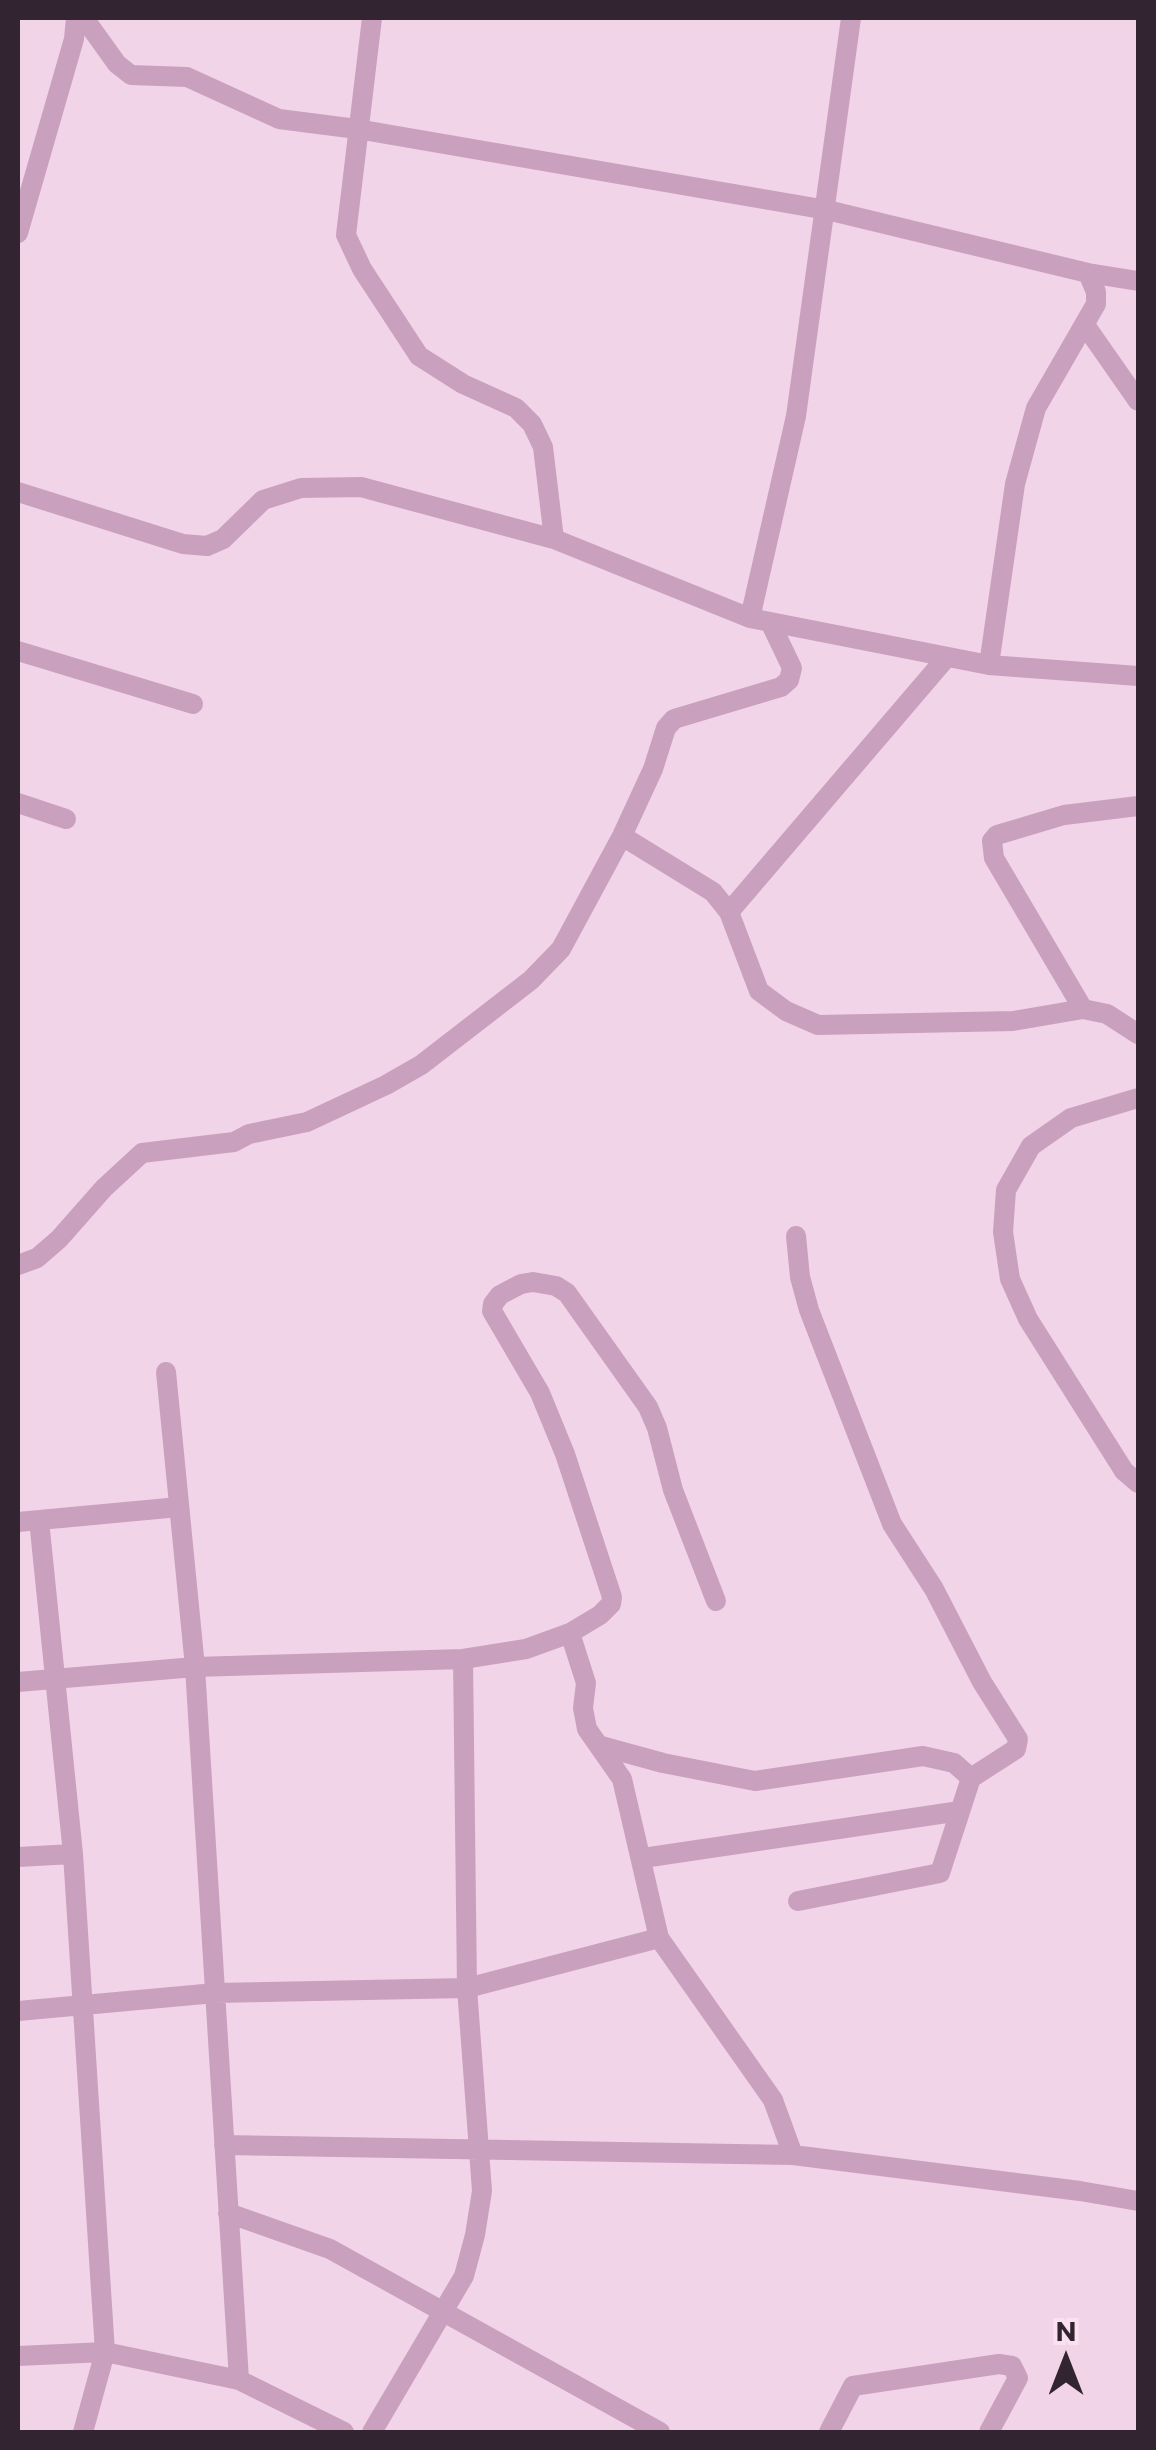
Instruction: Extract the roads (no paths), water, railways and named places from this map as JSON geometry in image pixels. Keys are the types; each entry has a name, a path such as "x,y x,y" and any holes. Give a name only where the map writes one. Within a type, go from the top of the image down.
{"street":[{"path":"18,233 74,39 76,18"},
{"path":"84,18 117,64 131,75 187,77 280,120 827,210 1088,273 1138,281"},
{"path":"372,18 346,235 362,269 419,356 463,384 516,408 532,424 543,447 554,539"},
{"path":"18,1265 37,1258 60,1238 104,1188 142,1153 234,1142 249,1134 306,1122 386,1086 420,1065 548,965 561,948 622,836 653,769 666,728 674,719 781,687 789,680 792,668 760,620 796,416 851,18"},
{"path":"989,665 1015,484 1036,408 1097,297 1088,273"},
{"path":"1085,325 1138,401"},
{"path":"18,492 183,544 207,546 223,539 263,500 300,488 361,488 554,539 760,620 989,665 1138,676"},
{"path":"18,650 193,704"},
{"path":"729,912 946,658"},
{"path":"18,803 66,819"},
{"path":"1084,1009 994,858 992,841 997,835 1064,815 1138,806"},
{"path":"622,836 713,892 729,912 759,991 818,1025 1014,1021 1084,1009 1107,1014 1138,1034"},
{"path":"1138,1098 1071,1118 1031,1146 1006,1190 1003,1232 1010,1279 1028,1319 1124,1472 1138,1483"},
{"path":"796,1236 800,1277 809,1310 892,1524 934,1589 982,1682 1016,1730 1016,1748 971,1778 940,1874 798,1902"},
{"path":"18,1682 194,1667 463,1659 526,1649 570,1633 600,1614 612,1597 565,1454 540,1393 494,1316 493,1304 500,1295 521,1284 546,1284 567,1293 648,1407 673,1490 716,1602"},
{"path":"166,1372 194,1667 239,2380"},
{"path":"83,2432 106,2352 84,2004 56,1678 28,1521 179,1507"},
{"path":"570,1633 586,1683 583,1708 587,1729 622,1779 660,1938 773,2100 793,2155"},
{"path":"372,2432 464,2276 482,2191 467,1988 463,1659"},
{"path":"601,1746 755,1781 923,1756 954,1763 971,1778"},
{"path":"643,1858 960,1811"},
{"path":"18,1857 72,1854"},
{"path":"18,2011 215,1992 467,1988 660,1938"},
{"path":"224,2145 793,2155 1136,2202"},
{"path":"228,2212 330,2248 660,2432"},
{"path":"18,2356 106,2352 239,2380 344,2432"},
{"path":"829,2432 853,2386 999,2364 1012,2366 1018,2378 989,2432"}]}
